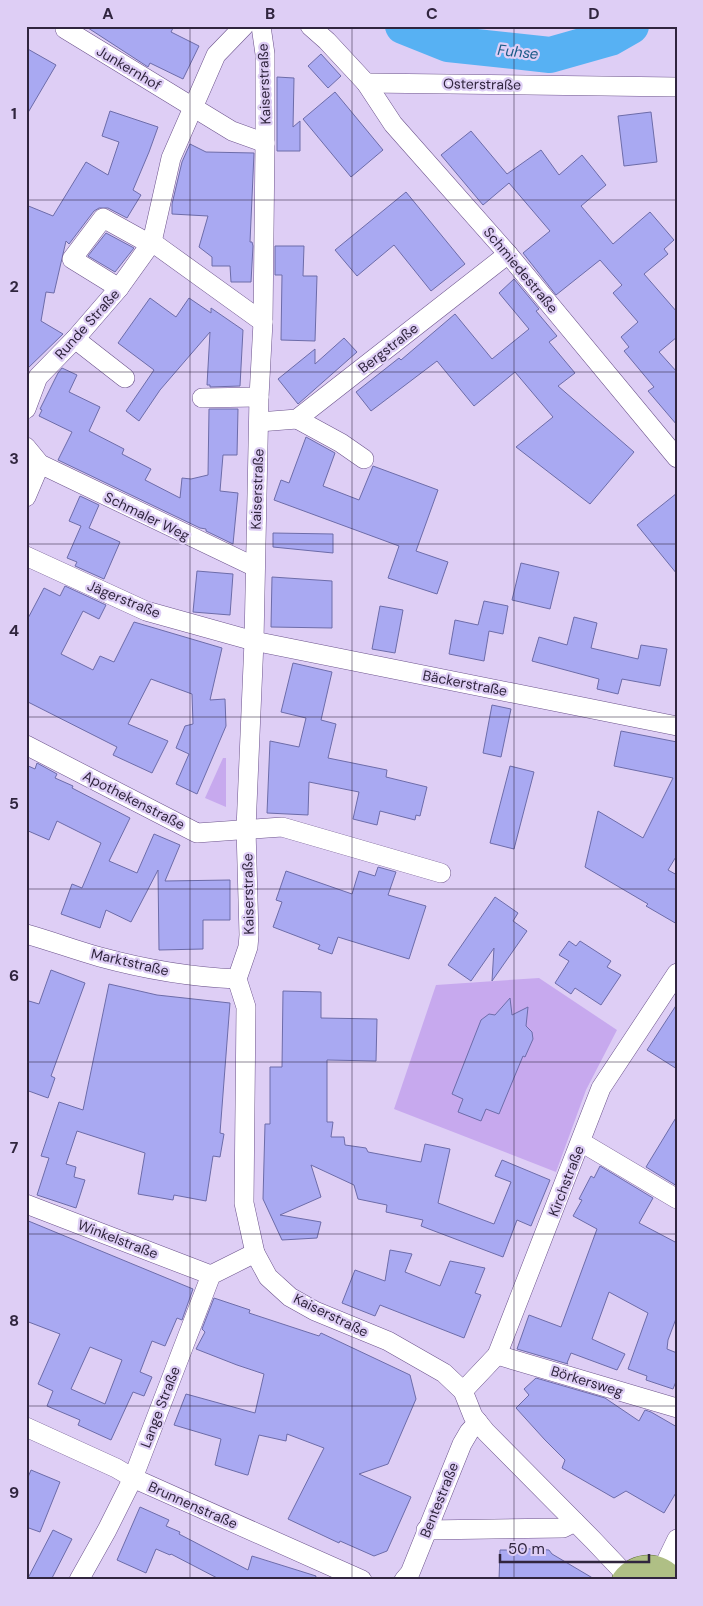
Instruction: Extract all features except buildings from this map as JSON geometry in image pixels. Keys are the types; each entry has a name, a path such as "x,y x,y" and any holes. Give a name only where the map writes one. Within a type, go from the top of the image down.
{"main road":[{"path":"626,1578 634,1570 643,1567 653,1567 667,1575"}],"street":[{"name":"Runde Straße","path":"26,409 32,374 75,339 119,288 151,243 171,158 216,55 244,26"},
{"name":"Kaiserstraße","path":"261,26 265,72 263,322 259,397 254,641 246,829 248,947 237,978 246,1007 244,1203 255,1253 268,1277 290,1296 316,1310 388,1341 444,1374 463,1391 473,1416 486,1432 575,1522 626,1578"},
{"path":"310,26 327,41 366,83"},
{"name":"Junkernhof","path":"65,29 193,108"},
{"name":"Osterstraße","path":"366,83 677,87"},
{"name":"Schmiedestraße","path":"366,83 393,124 508,254 677,458"},
{"path":"193,108 232,132 265,143"},
{"path":"119,288 72,259 103,218 151,243 263,322"},
{"name":"Bergstraße","path":"297,419 508,254"},
{"path":"75,339 125,378"},
{"path":"202,398 259,397"},
{"path":"259,422 297,419 341,443 364,459"},
{"path":"26,446 40,464 26,497"},
{"name":"Schmaler Weg","path":"40,464 255,567"},
{"name":"Jägerstraße","path":"26,556 146,611 254,641"},
{"name":"Bäckerstraße","path":"254,641 677,726"},
{"name":"Apothekenstraße","path":"26,746 197,833 282,827 441,873"},
{"name":"Marktstraße","path":"26,934 126,963 206,978 237,978"},
{"name":"Kirchstraße","path":"463,1391 497,1355 602,1088 677,973"},
{"path":"581,1142 677,1199"},
{"name":"Winkelstraße","path":"26,1204 211,1275"},
{"path":"211,1275 255,1253"},
{"name":"Lange Straße","path":"79,1580 133,1478 211,1275"},
{"name":"Börkersweg","path":"497,1355 677,1408"},
{"name":"Bentestraße","path":"404,1580 410,1573 462,1444 478,1422"},
{"name":"Brunnenstraße","path":"26,1427 116,1468 133,1478 362,1580"},
{"path":"426,1530 563,1528 575,1522"},
{"path":"667,1575 677,1540"}],"shaded area":[{"path":"223,758 226,758 226,807 205,798"},
{"path":"539,978 617,1030 586,1090 556,1172 394,1109 436,985"}],"waterway":[{"name":"Fuhse","path":"403,26 448,44 550,55 610,38 631,26"}]}
